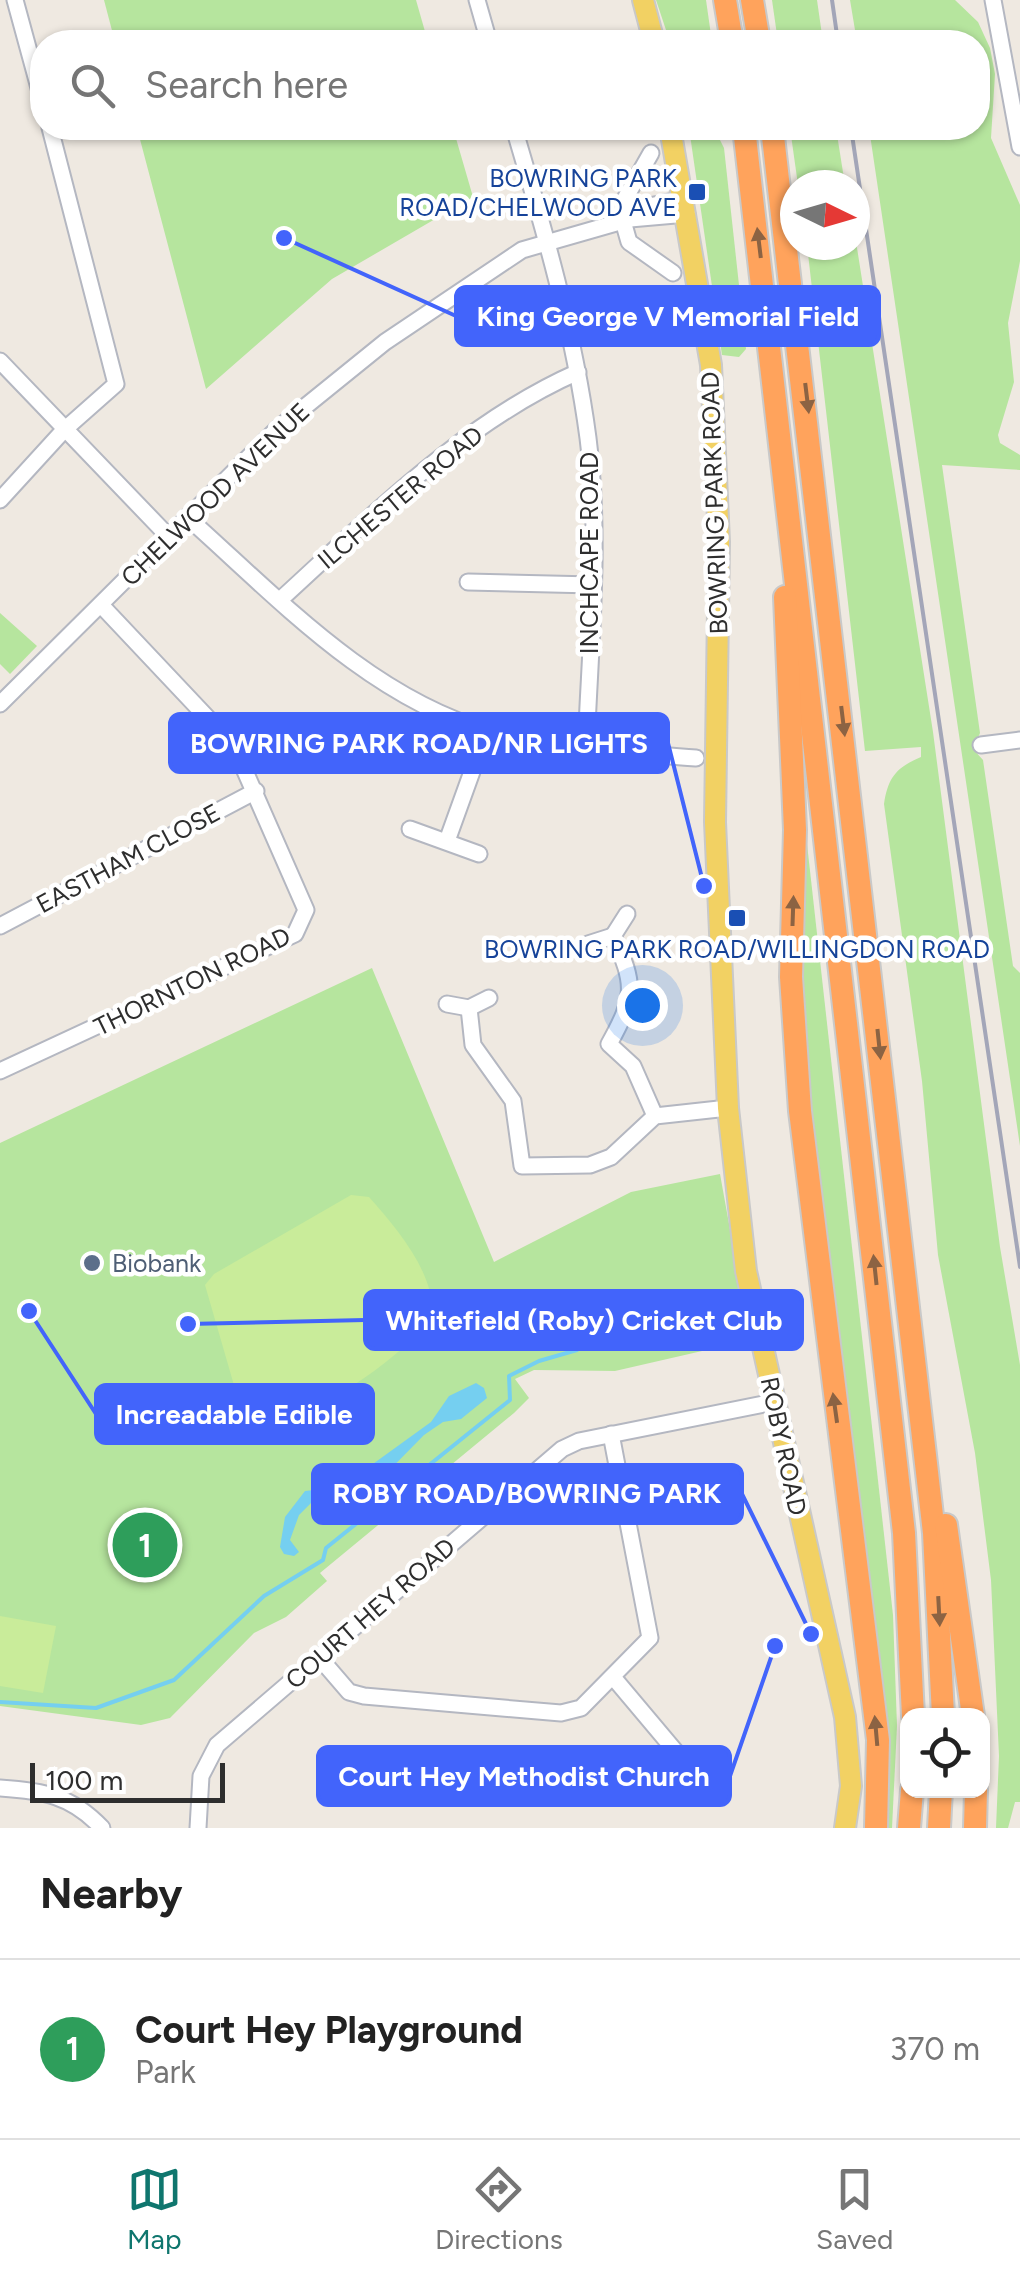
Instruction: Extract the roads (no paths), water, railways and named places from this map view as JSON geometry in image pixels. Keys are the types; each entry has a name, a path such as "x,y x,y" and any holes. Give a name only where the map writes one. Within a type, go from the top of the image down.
{"highway":[{"path":"725,0 730,30"},
{"path":"752,0 757,30"},
{"path":"745,140 904,1534 914,1708"},
{"path":"773,140 934,1533 943,1708"},
{"path":"775,388 796,830 791,977 800,1111 878,1740 876,1828"},
{"path":"898,1210 963,1622 972,1708"},
{"path":"909,1828 911,1798"},
{"path":"938,1828 940,1798"},
{"path":"976,1798 976,1828"}],"main road":[{"path":"643,0 651,30"},
{"name":"BOWRING PARK ROAD","path":"672,140 710,365 719,542 716,822"},
{"name":"ROBY ROAD","path":"716,822 728,1108 746,1271 846,1717 851,1765 846,1828"}],"street":[{"path":"15,0 30,56"},
{"path":"477,0 486,30"},
{"path":"993,0 1013,73 1020,147"},
{"path":"0,500 64,430 116,384 53,140"},
{"name":"INCHCAPE ROAD","path":"518,140 548,240 578,372 593,499 586,749"},
{"path":"651,153 626,197 629,242 673,273"},
{"name":"CHELWOOD AVENUE","path":"0,704 275,432 385,342 476,278 548,240 685,206"},
{"path":"0,361 168,536"},
{"name":"ILCHESTER ROAD","path":"280,600 434,463 504,413 578,372"},
{"path":"187,517 364,669 438,712 487,730 586,749 696,758"},
{"path":"468,582 593,585"},
{"name":"THORNTON ROAD","path":"0,1071 295,934 306,910 304,896 256,792 224,734 101,605"},
{"path":"447,841 487,730"},
{"path":"981,746 1020,740"},
{"name":"EASTHAM CLOSE","path":"0,926 256,792"},
{"path":"410,829 479,854"},
{"path":"588,944 613,936 626,914"},
{"path":"613,936 628,970 632,996 601,1040 639,1076 655,1116"},
{"path":"447,1004 468,1008 489,998"},
{"path":"468,1008 473,1045 514,1101 514,1169 590,1166 611,1157 655,1116 728,1108"},
{"name":"COURT HEY ROAD","path":"198,1828 206,1759 318,1656 562,1449 611,1434 774,1402"},
{"path":"318,1656 349,1692 364,1696 561,1713 581,1708 645,1647 650,1628 611,1434"},
{"path":"613,1677 682,1759 672,1768"},
{"path":"0,1788 56,1794 84,1809 102,1828"}],"water":[{"path":"476,1383 484,1388 487,1398 461,1419 443,1422 424,1435 359,1501 345,1509 311,1503 299,1515 290,1540 299,1552 294,1556 284,1554 280,1547 285,1517 305,1491 341,1487 431,1422 449,1396"}],"waterway":[{"path":"0,1702 96,1708 174,1680 264,1596 323,1560 326,1548 510,1400 509,1376 539,1361 577,1350"}],"railway":[{"path":"832,0 836,30"},
{"path":"853,140 1020,1267"}],"place":[{"name":"BOWRING PARK ROAD/CHELWOOD AVE","path":"697,192"},
{"name":"King George V Memorial Field","path":"284,238"},
{"name":"BOWRING PARK ROAD/NR LIGHTS","path":"704,886"},
{"name":"BOWRING PARK ROAD/WILLINGDON ROAD","path":"737,918"},
{"name":"Biobank","path":"92,1263"},
{"name":"Increadable Edible","path":"29,1311"},
{"name":"Whitefield (Roby) Cricket Club","path":"188,1324"},
{"name":"Court Hey Playground","path":"145,1545"},
{"name":"ROBY ROAD/BOWRING PARK","path":"811,1634"},
{"name":"Court Hey Methodist Church","path":"775,1646"}]}
